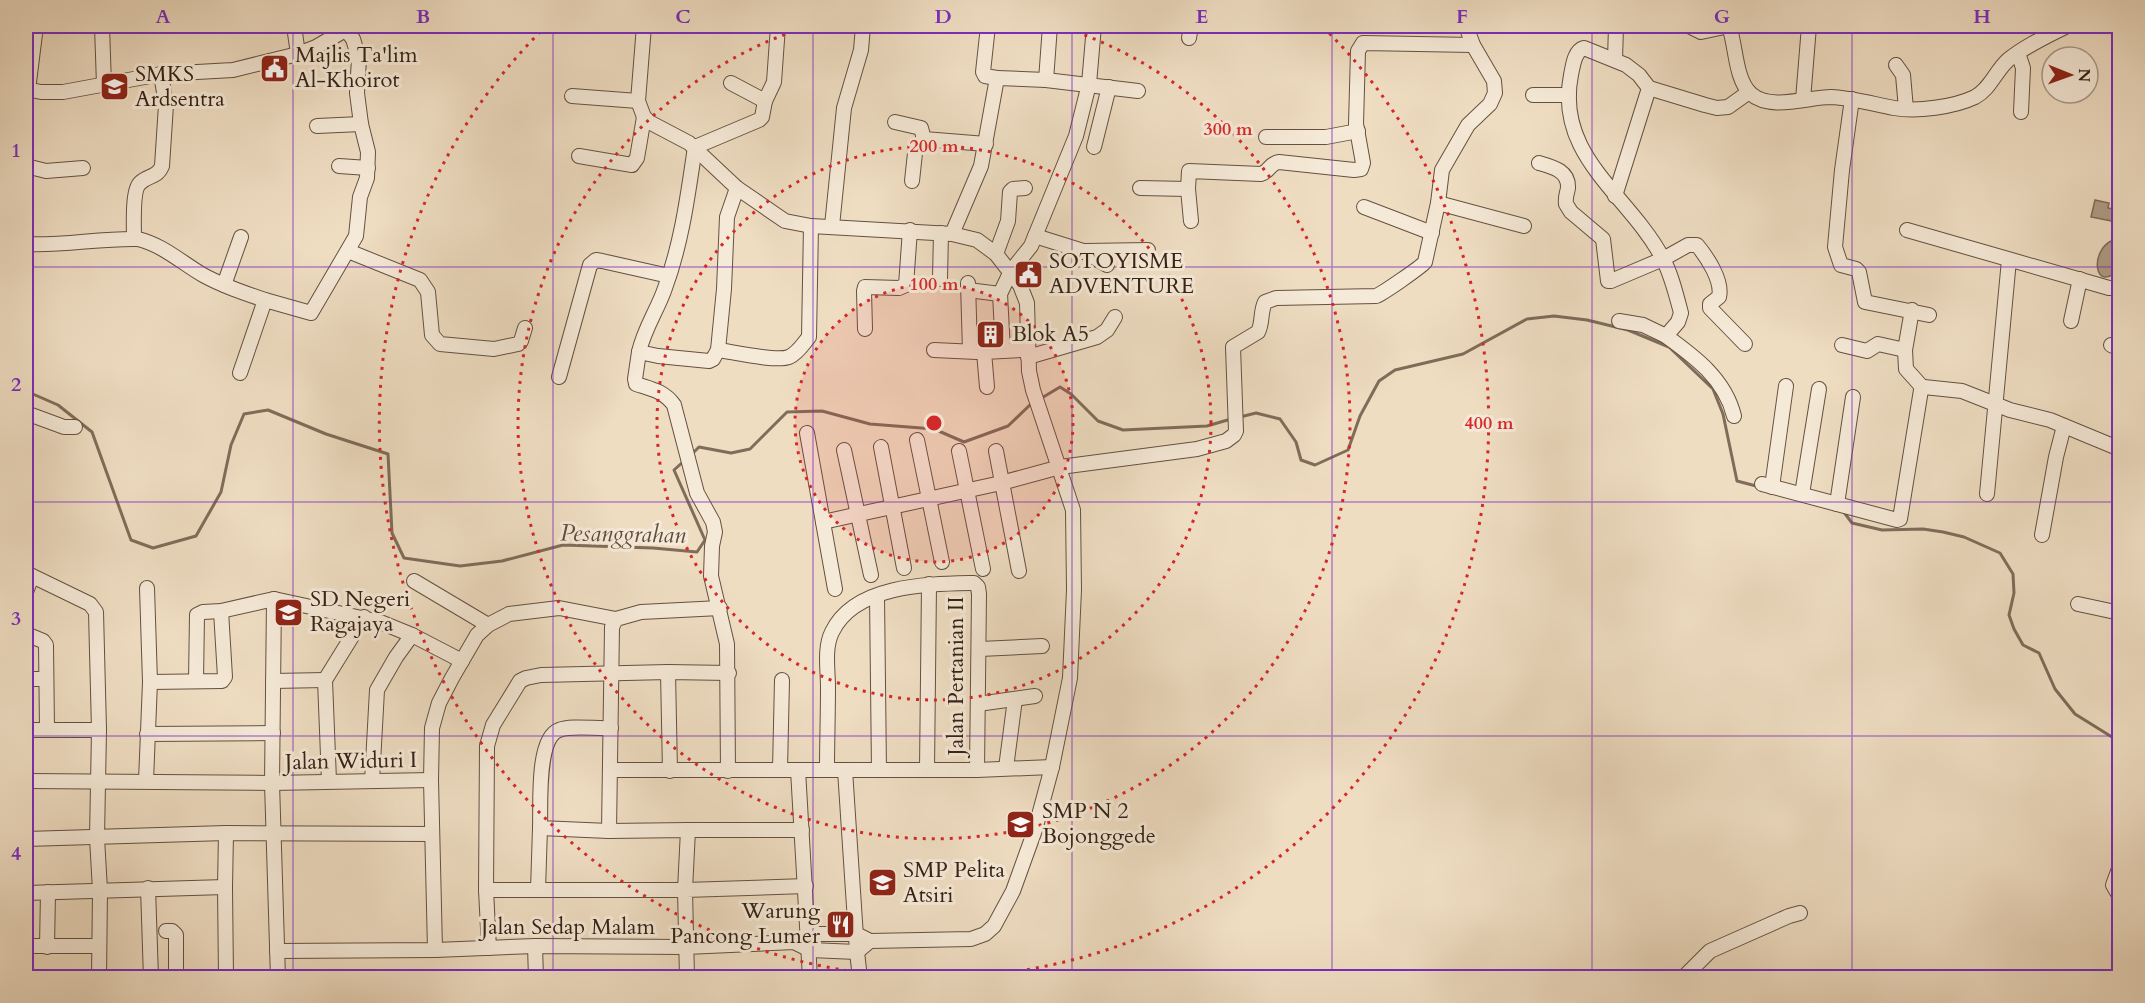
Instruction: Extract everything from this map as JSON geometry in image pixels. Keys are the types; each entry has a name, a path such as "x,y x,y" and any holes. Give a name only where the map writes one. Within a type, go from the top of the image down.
{"street":[{"path":"26,244 59,245 76,241 134,238 146,241 172,254 204,276 224,285 310,313 356,236 360,197 368,168 368,152 357,93 360,66 358,52 348,27 316,47 276,61 233,70 161,74 63,92 27,90 36,26"},
{"path":"102,26 104,85"},
{"path":"294,26 298,54"},
{"path":"644,26 638,101 644,117 695,147 737,188 785,221 811,226 910,230 947,234 977,240 996,254 1020,285 1027,303 1024,353 1039,409 1071,499 1074,521 1074,612 1070,678 1052,767 1035,830 1013,891 994,926 985,934 971,939 870,941 856,934 808,934 794,942"},
{"path":"695,147 762,117 765,101 774,82 778,26"},
{"path":"832,226 844,108 861,50 863,26"},
{"path":"988,26 983,72 985,76 1089,84 1138,91"},
{"path":"1046,80 1050,26"},
{"path":"1003,351 1000,294 1011,271 1025,255 1035,236 1076,136 1089,84 1094,26"},
{"path":"824,522 967,491 1060,467 1197,449 1226,441 1234,435 1236,412 1233,348 1258,332 1266,302 1276,298 1381,295 1391,285 1421,267 1425,262 1445,162 1468,125 1490,104 1495,93 1490,71 1473,45 1466,26"},
{"path":"1615,60 1616,26"},
{"path":"1689,26 1701,32 1729,26 1734,39 1740,75 1749,92 1755,97 1774,101 1830,97 1906,109 1949,106 1982,93 2006,62 2040,32 2067,26"},
{"path":"1803,100 1809,26"},
{"path":"1191,221 1189,171 1260,174 1267,171 1272,164 1279,162 1359,170 1363,163 1356,124 1358,51 1363,43 1473,45"},
{"path":"1666,336 1678,322 1681,313 1663,259 1627,208 1591,165 1576,140 1570,119 1569,95 1573,67 1580,49 1588,49 1634,70 1649,88 1717,108 1728,107 1749,92"},
{"path":"2018,53 2023,68 2021,112"},
{"path":"1896,65 1903,75 1906,109"},
{"path":"134,238 136,189 144,180 157,175 162,166 166,105 161,74"},
{"path":"940,279 947,234 981,166 997,78"},
{"path":"731,83 765,101"},
{"path":"1094,147 1109,87"},
{"path":"1615,196 1649,88"},
{"path":"1533,95 1569,95"},
{"path":"572,96 638,101"},
{"path":"1852,99 1842,170 1836,252 1841,265 1856,269 1858,272 1865,302 1929,315"},
{"path":"579,156 632,165 637,158 644,117"},
{"path":"896,122 921,128 922,139 915,153 912,181"},
{"path":"317,126 361,124"},
{"path":"1266,137 1326,138 1358,131"},
{"path":"922,139 986,144"},
{"path":"695,147 683,222 665,288 642,340 635,379 636,384 659,391 674,405 697,494 713,522 715,531 711,576 727,644 729,673 728,771"},
{"path":"1539,163 1558,169 1564,175 1568,186 1566,204 1571,212 1603,239 1608,280 1611,281 1663,259 1688,245 1697,245 1709,259 1720,288 1719,297 1710,304 1710,308 1745,344"},
{"path":"26,165 46,171 83,168"},
{"path":"339,166 368,168"},
{"path":"639,352 709,361 713,359 718,350 724,289 727,217 737,188"},
{"path":"996,254 1008,221 1010,192 1013,189 1025,188"},
{"path":"1140,188 1188,189"},
{"path":"1438,203 1524,226"},
{"path":"1364,207 1432,233"},
{"path":"718,350 766,358 788,358 799,350 809,337 811,226"},
{"path":"865,329 865,287 899,288 906,285 910,230"},
{"path":"1907,230 2109,288 2120,288"},
{"path":"1035,236 1083,251 1107,265"},
{"path":"224,285 241,237"},
{"path":"1083,251 1148,250"},
{"path":"348,251 420,280 428,292 432,335 440,344 494,350 518,344 525,328"},
{"path":"559,377 590,265 596,260 669,276"},
{"path":"1987,494 2009,260"},
{"path":"2071,321 2080,279"},
{"path":"970,351 968,286 1000,294"},
{"path":"240,373 265,300"},
{"path":"1786,386 1767,486 1900,519 1922,389 1906,369 1905,351 1912,310"},
{"path":"934,350 1024,353 1097,338 1107,330 1115,317"},
{"path":"1619,321 1652,328 1696,359 1718,381 1734,416"},
{"path":"1842,345 1867,351 1878,344 1905,351"},
{"path":"984,352 987,387"},
{"path":"1802,495 1819,389"},
{"path":"1922,389 1962,391 1995,404 2050,420 2120,449"},
{"path":"1837,504 1853,397"},
{"path":"26,413 64,427 75,427"},
{"path":"2042,535 2064,426"},
{"path":"807,433 835,589"},
{"path":"917,440 942,562"},
{"path":"881,447 904,568"},
{"path":"844,450 871,575"},
{"path":"959,451 983,570"},
{"path":"996,451 1019,571"},
{"path":"26,592 29,574 93,607 96,612 99,730 97,838 100,890 99,978"},
{"path":"414,581 488,626"},
{"name":"Jalan Pertanian II","path":"929,584 974,583 980,594 977,770"},
{"path":"827,770 829,643 832,632 850,609 903,587 929,584 927,770"},
{"path":"146,781 150,682 147,588"},
{"path":"877,596 879,770"},
{"path":"196,681 197,617 200,613 221,611 274,599 380,622 412,635 462,661"},
{"path":"274,599 272,783 278,978"},
{"path":"2078,604 2120,612"},
{"path":"435,950 432,728 439,703 477,635 508,614 559,608 616,619 641,612 720,608"},
{"path":"150,682 222,681 224,679 221,611"},
{"path":"329,781 325,680 364,618"},
{"path":"609,831 612,627 616,619"},
{"path":"26,634 43,641 46,645 47,729"},
{"path":"372,781 377,690 412,635"},
{"path":"980,649 1042,646"},
{"path":"668,672 670,771"},
{"path":"489,948 486,890 487,746 493,725 501,709 520,681 541,675 729,673"},
{"path":"26,679 46,679"},
{"path":"273,681 325,680"},
{"path":"780,770 782,680"},
{"path":"978,704 1035,696"},
{"path":"1006,768 1015,699"},
{"path":"538,890 543,758 548,739 559,730 611,728"},
{"path":"26,730 99,730"},
{"path":"147,734 273,733"},
{"path":"610,770 977,770 1052,767"},
{"path":"798,770 810,978"},
{"path":"845,770 860,978"},
{"name":"Jalan Widuri I","path":"26,782 272,783 431,780"},
{"path":"540,828 609,831 802,830"},
{"path":"687,978 685,890 688,830"},
{"path":"26,839 226,833 273,837 432,834"},
{"path":"226,833 226,978"},
{"path":"2120,866 2113,885 2120,897"},
{"path":"26,892 225,886"},
{"path":"486,890 685,890 806,886"},
{"path":"148,888 151,978"},
{"path":"47,946 48,892"},
{"path":"1683,978 1710,951 1800,913"},
{"path":"166,931 175,932 177,935 176,978"},
{"path":"857,952 870,941"},
{"name":"Jalan Sedap Malam","path":"278,951 435,950 535,946 686,947 794,942 810,950 857,952"},
{"path":"26,946 99,946"},
{"path":"535,946 536,978"}],"shaded area":[{"path":"2095,200 2109,203 2108,208 2119,210 2117,222 2091,217"},
{"path":"2113,240 2119,242 2119,269 2111,276 2104,277 2100,274 2098,261 2105,245"}],"waterway":[{"name":"Pesanggrahan","path":"1240,417 1256,413 1280,419 1296,442 1301,460 1315,465 1348,450 1360,416 1379,381 1395,370 1463,354 1527,319 1554,316 1587,320 1628,330 1669,347 1713,389 1723,414 1737,481 1760,487"},
{"name":"Pesanggrahan","path":"1040,399 1060,387 1071,394 1098,421 1123,430 1207,426 1231,419"},
{"name":"Pesanggrahan","path":"26,391 58,405 92,432 131,540 153,548 196,536 221,492 231,445 244,414 268,410 326,434 388,454 392,533 404,558 460,566 502,561 563,545 697,552 705,540 674,470 684,461"},
{"name":"Pesanggrahan","path":"691,455 699,447 731,453 750,449 787,412 822,411 870,424 934,429 964,442 1008,426 1032,403"},
{"name":"Pesanggrahan","path":"1843,511 1852,523 1882,530 1923,529 1943,532 1964,537 2000,553 2013,574 2014,593 2009,615 2023,645 2039,653 2055,689 2075,714 2120,742"}],"place":[{"name":"Majlis Ta'lim Al-Khoirot","path":"274,68"},
{"name":"SMKS Ardsentra","path":"114,87"},
{"name":"SOTOYISME ADVENTURE","path":"1028,274"},
{"name":"Blok A5","path":"991,334"},
{"name":"SD Negeri Ragajaya","path":"289,612"},
{"name":"SMP N 2 Bojonggede","path":"1021,824"},
{"name":"SMP Pelita Atsiri","path":"882,883"},
{"name":"Warung Pancong Lumer","path":"841,924"}]}
